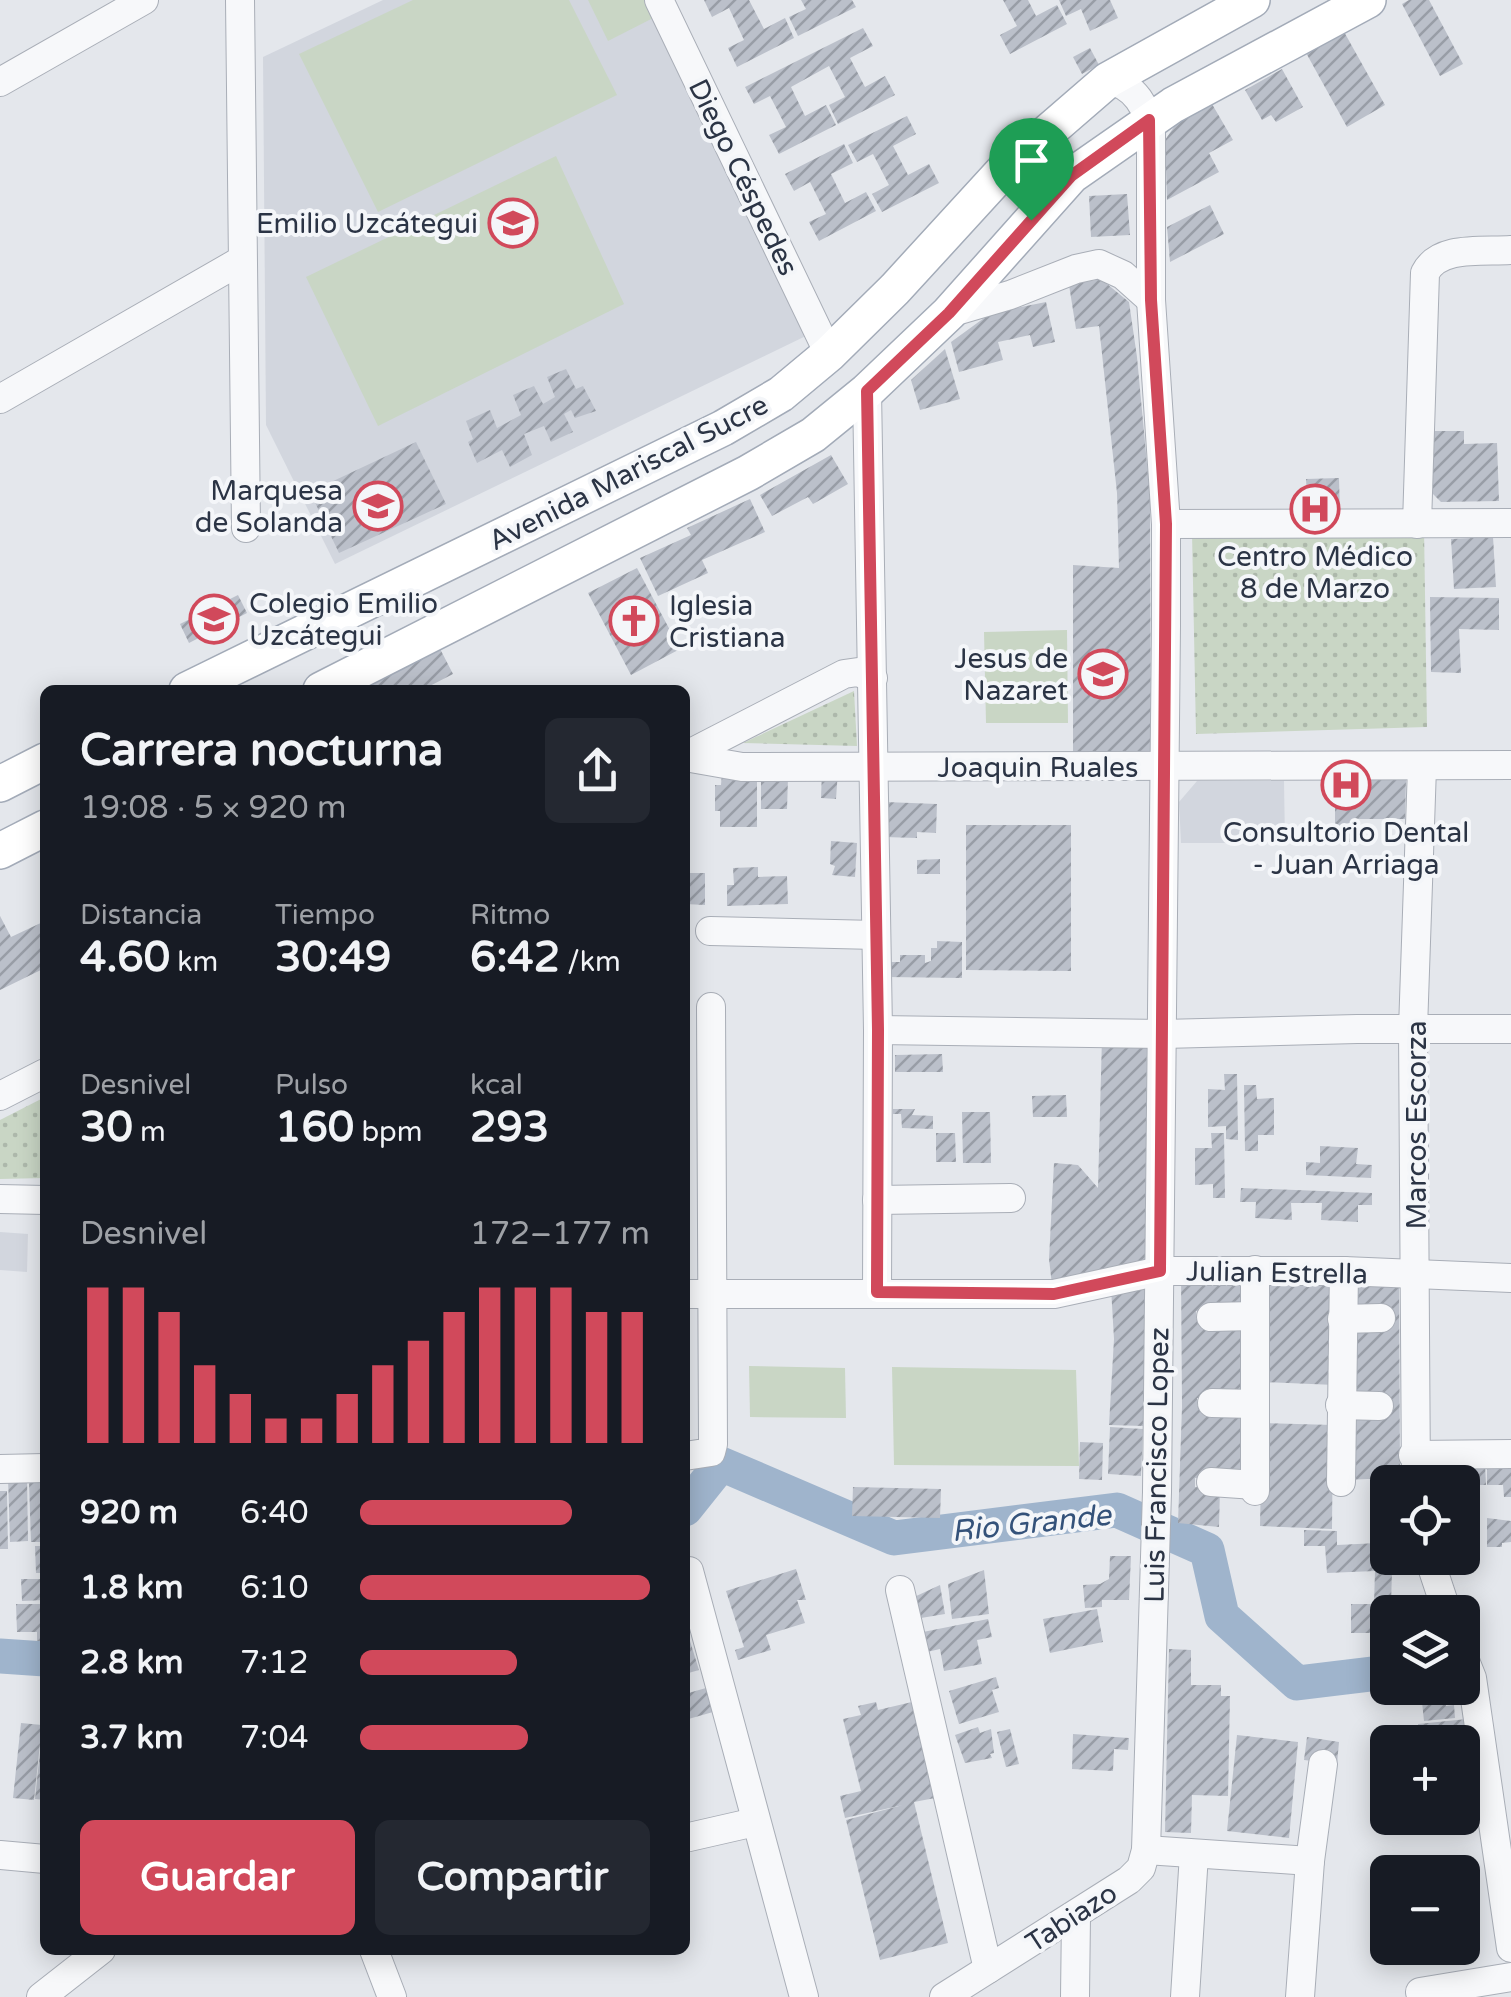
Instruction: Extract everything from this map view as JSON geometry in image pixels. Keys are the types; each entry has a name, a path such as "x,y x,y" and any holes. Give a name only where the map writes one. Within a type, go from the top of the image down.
{"main road":[{"name":"Avenida Mariscal Sucre","path":"197,685 723,428 781,394 829,354 895,289 994,179 1108,80 1252,0"},
{"name":"Avenida Mariscal Sucre","path":"331,685 748,473 813,435 867,391 949,313 1071,176 1161,113 1368,0"},
{"path":"1161,113 1209,64 1309,8"},
{"path":"0,784 40,764"},
{"path":"0,851 40,831"}],"street":[{"path":"0,82 144,0"},
{"path":"240,0 246,528"},
{"name":"Diego Céspedes","path":"659,0 829,354"},
{"path":"1108,80 1125,85 1161,113"},
{"name":"Luis Francisco Lopez","path":"1146,1850 1163,1034 1166,524 1151,300 1161,113"},
{"path":"1418,524 1425,273 1431,261 1445,255 1511,250"},
{"path":"0,400 242,260"},
{"path":"949,313 1099,264 1124,275 1151,300"},
{"path":"867,391 878,1030 877,1292"},
{"path":"1166,524 1511,524"},
{"path":"690,753 844,674 858,672 873,678"},
{"name":"Joaquin Ruales","path":"690,757 742,767 1511,765"},
{"name":"Marcos Escorza","path":"1414,1465 1413,1029 1422,767"},
{"path":"710,932 876,935"},
{"path":"690,1455 711,1452 713,1444 699,1294 711,1007"},
{"path":"878,1030 1163,1034 1511,1030"},
{"path":"0,1096 40,1076"},
{"path":"878,1200 1011,1198"},
{"path":"0,1199 40,1200"},
{"path":"1211,1482 1254,1488 1254,1270"},
{"name":"Julian Estrella","path":"699,1294 1054,1294 1160,1271 1344,1271 1511,1278"},
{"path":"1340,1482 1344,1271"},
{"path":"1211,1317 1254,1316"},
{"path":"1342,1319 1382,1318"},
{"path":"1212,1403 1254,1404"},
{"path":"1340,1405 1379,1406"},
{"path":"1440,1465 1511,1454"},
{"path":"0,1469 40,1468"},
{"path":"690,1578 804,1997"},
{"path":"900,1590 988,1969"},
{"path":"1476,1705 1511,1948"},
{"path":"1300,1997 1310,1861 1323,1764"},
{"path":"690,1837 755,1822"},
{"path":"1146,1850 1310,1861"},
{"name":"Tabiazo","path":"944,1997 1076,1916 1138,1872 1146,1850"},
{"path":"1185,1997 1194,1854"},
{"path":"0,1855 40,1859"},
{"path":"1074,1997 1076,1916"},
{"path":"41,1997 95,1955"},
{"path":"376,1955 392,1997"},
{"path":"1420,1992 1511,1977"}],"shaded area":[{"name":"Emilio Uzcátegui","path":"383,0 656,0 812,333 335,564 266,425 263,57"},
{"path":"1197,781 1284,781 1285,843 1181,843 1179,802"},
{"path":"0,1232 28,1234 27,1272 0,1270"}],"green space":[{"path":"413,0 569,0 617,95 378,212 299,54"},
{"path":"588,0 654,0 661,14 608,41"},
{"path":"556,156 624,304 378,426 306,277"},
{"path":"1424,527 1427,727 1196,734 1192,533"},
{"path":"1067,630 1068,723 986,723 984,632"},
{"path":"854,691 857,746 743,743"},
{"path":"40,1100 40,1178 0,1179 0,1120"},
{"path":"749,1366 845,1368 846,1418 750,1417"},
{"path":"892,1367 1076,1370 1079,1466 894,1465"}],"building":[{"path":"704,0 749,0 764,29 785,18 794,38 737,67 728,48 744,40 729,8 712,17"},
{"path":"801,0 852,0 856,7 798,36 789,17 806,9"},
{"path":"1003,0 1028,0 1036,16 1057,5 1067,24 1010,54 1000,35 1017,26"},
{"path":"1059,0 1110,0 1118,18 1090,31 1081,9 1066,16"},
{"path":"1429,0 1463,64 1440,76 1402,4"},
{"path":"863,28 873,46 850,58 865,87 885,76 895,95 838,124 829,105 845,97 829,66 791,87 805,116 826,105 836,125 779,154 769,135 786,127 770,96 754,104 745,87"},
{"path":"1343,30 1385,105 1347,127 1305,51"},
{"path":"1090,48 1099,65 1082,74 1073,57"},
{"path":"1282,69 1303,107 1276,122 1271,115 1262,120 1245,90"},
{"path":"1212,104 1233,140 1209,153 1219,172 1167,200 1165,140 1176,124"},
{"path":"907,116 916,134 893,146 908,175 929,164 939,183 882,212 872,194 889,185 873,154 857,162 848,145"},
{"path":"844,144 853,163 831,174 845,203 866,192 876,211 819,241 809,222 826,214 810,182 794,191 785,174"},
{"path":"1127,194 1130,235 1091,237 1089,196"},
{"path":"1210,205 1224,234 1170,262 1167,227"},
{"path":"1101,279 1129,302 1137,357 1150,496 1151,759 1073,759 1073,565 1119,568 1117,493 1099,326 1076,329 1069,285"},
{"path":"1046,302 1055,342 1033,347 1030,335 998,342 1003,360 959,372 951,342 991,313"},
{"path":"945,349 960,399 920,410 911,380"},
{"path":"566,369 576,389 583,386 596,411 575,418 571,410 564,414 573,432 551,442 544,426 524,434 532,455 510,467 502,450 477,463 468,442 473,439 466,421 490,410 497,428 521,415 513,395 534,386 543,404 555,397 547,377"},
{"path":"1431,431 1464,431 1464,444 1497,443 1499,501 1441,502 1433,494"},
{"path":"416,442 446,504 339,553 310,492"},
{"path":"831,455 848,484 813,504 808,497 772,516 760,495"},
{"path":"1339,478 1340,514 1308,515 1306,479"},
{"path":"750,499 765,532 702,560 708,573 658,596 640,558 691,535 687,528"},
{"path":"1493,537 1496,587 1454,589 1451,539"},
{"name":"Iglesia Cristiana","path":"637,568 680,649 631,675 588,593"},
{"name":"Colegio Emilio Uzcátegui","path":"238,595 247,613 189,643 180,624"},
{"path":"1430,597 1499,598 1499,630 1459,629 1461,673 1431,672"},
{"path":"436,641 453,674 432,685 360,685 358,681"},
{"path":"822,770 838,771 836,799 821,798"},
{"path":"722,772 757,773 757,827 720,827 720,811 715,811 715,785 721,785"},
{"path":"761,777 788,777 787,809 761,809"},
{"path":"1335,778 1406,779 1405,819 1353,819 1353,842 1335,842"},
{"path":"885,802 937,804 936,833 917,832 917,838 884,837"},
{"path":"966,825 1071,825 1071,971 966,970"},
{"path":"831,841 857,843 855,877 832,875 835,866 830,864"},
{"path":"940,859 940,874 917,874 917,860"},
{"path":"758,867 758,877 787,876 788,904 727,906 727,885 734,885 733,868"},
{"path":"690,873 705,873 705,905 690,904"},
{"path":"0,916 11,937 40,923 40,970 0,990"},
{"path":"937,941 962,942 962,978 888,977 888,962 900,962 900,955 925,955 925,963 931,961 931,948 937,948"},
{"path":"1102,1037 1147,1037 1145,1266 1052,1285 1049,1259 1054,1163 1078,1165 1098,1188"},
{"path":"942,1054 943,1072 895,1072 895,1055"},
{"path":"1224,1074 1237,1074 1238,1140 1226,1139 1226,1126 1208,1127 1208,1089 1225,1090"},
{"path":"1244,1085 1256,1085 1257,1099 1274,1098 1274,1135 1258,1135 1258,1151 1245,1151"},
{"path":"1066,1095 1067,1117 1033,1117 1032,1096"},
{"path":"893,1109 915,1109 912,1115 933,1116 933,1129 902,1128 901,1114 893,1114"},
{"path":"962,1112 990,1112 991,1163 963,1163"},
{"path":"936,1133 955,1133 956,1162 936,1162"},
{"path":"1211,1133 1224,1133 1225,1198 1213,1198 1213,1184 1195,1185 1195,1148 1212,1148"},
{"path":"1320,1146 1358,1148 1356,1164 1372,1165 1371,1178 1306,1175 1306,1162 1320,1163"},
{"path":"1241,1188 1372,1193 1372,1205 1358,1205 1358,1222 1321,1220 1322,1203 1291,1203 1292,1220 1255,1218 1256,1202 1240,1202"},
{"path":"1181,1272 1249,1272 1249,1312 1196,1311 1196,1319 1250,1320 1250,1399 1197,1398 1197,1406 1249,1407 1247,1479 1195,1478 1195,1487 1220,1489 1219,1527 1178,1523"},
{"path":"1265,1272 1336,1275 1335,1385 1263,1382"},
{"path":"1345,1278 1399,1279 1400,1465 1370,1465 1370,1479 1346,1480"},
{"path":"1146,1282 1143,1426 1109,1425 1114,1339 1111,1288"},
{"path":"1262,1423 1333,1425 1332,1529 1260,1526"},
{"path":"1110,1427 1143,1429 1141,1476 1108,1474"},
{"path":"1080,1442 1103,1443 1102,1480 1079,1479"},
{"path":"1485,1463 1486,1485 1480,1485 1480,1465 1466,1465"},
{"path":"1511,1466 1511,1497 1504,1497 1503,1485 1487,1485 1487,1467"},
{"path":"8,1477 27,1477 28,1541 10,1542"},
{"path":"29,1482 40,1482 40,1542 31,1542"},
{"path":"853,1487 941,1489 940,1518 852,1516"},
{"path":"0,1491 7,1491 8,1549 0,1549"},
{"path":"1487,1518 1511,1521 1511,1542 1502,1543 1502,1547 1487,1547"},
{"path":"1304,1530 1337,1531 1337,1545 1370,1543 1370,1571 1327,1573 1325,1546 1304,1546"},
{"path":"35,1546 40,1546 40,1573 36,1573"},
{"path":"1110,1556 1131,1556 1129,1600 1102,1600 1102,1607 1085,1608 1083,1585 1109,1579"},
{"path":"796,1569 806,1600 797,1600 805,1623 766,1635 771,1650 738,1660 735,1650 744,1647 726,1591"},
{"path":"984,1570 989,1614 952,1619 948,1584"},
{"path":"1375,1575 1392,1575 1391,1595 1374,1595"},
{"path":"21,1579 40,1579 40,1600 22,1601"},
{"path":"940,1585 945,1614 921,1618 912,1598"},
{"path":"16,1604 40,1604 40,1641 37,1632 17,1632"},
{"path":"1351,1604 1370,1604 1370,1633 1351,1633"},
{"path":"1097,1609 1103,1642 1050,1653 1043,1619"},
{"path":"988,1619 992,1637 977,1640 982,1664 944,1671 940,1649 927,1652 923,1632"},
{"path":"690,1641 699,1670 690,1673"},
{"path":"1169,1649 1191,1650 1191,1685 1221,1685 1221,1696 1230,1696 1228,1796 1192,1795 1191,1833 1165,1832"},
{"path":"996,1677 999,1688 992,1690 999,1712 959,1724 949,1691"},
{"path":"706,1688 713,1712 690,1719 690,1693"},
{"path":"876,1702 878,1710 912,1702 935,1798 914,1802 948,1943 880,1960 846,1820 903,1805 845,1818 840,1796 861,1791 843,1719 861,1715 858,1706"},
{"path":"1422,1705 1454,1705 1455,1718 1424,1721"},
{"path":"1467,1719 1468,1725 1418,1725"},
{"path":"21,1723 40,1725 34,1800 13,1798"},
{"path":"978,1727 980,1733 991,1729 994,1753 990,1754 992,1758 965,1763 955,1735"},
{"path":"1010,1729 1019,1764 1006,1767 997,1732"},
{"path":"1073,1734 1129,1738 1128,1750 1114,1749 1113,1771 1072,1769"},
{"path":"1237,1735 1298,1742 1289,1838 1227,1831"},
{"path":"1307,1737 1339,1742 1337,1764 1304,1760"},
{"path":"40,1752 40,1800 35,1799"}],"waterway":[{"name":"Rio Grande","path":"690,1503 721,1464 894,1538 1117,1510 1207,1550 1222,1616 1297,1683 1370,1674"},
{"name":"Rio Grande","path":"0,1656 40,1659"}],"place":[{"name":"Emilio Uzcátegui","path":"513,223"},
{"name":"Marquesa de Solanda","path":"378,506"},
{"name":"Centro Médico 8 de Marzo","path":"1315,509"},
{"name":"Colegio Emilio Uzcátegui","path":"214,619"},
{"name":"Iglesia Cristiana","path":"634,621"},
{"name":"Jesus de Nazaret","path":"1103,674"},
{"name":"Consultorio Dental - Juan Arriaga","path":"1346,785"}],"route":[{"path":"1149,120 1151,300 1166,524 1160,1271 1054,1294 877,1292 878,1030 867,391 949,313 1031,220 1071,176 1149,120"}]}
